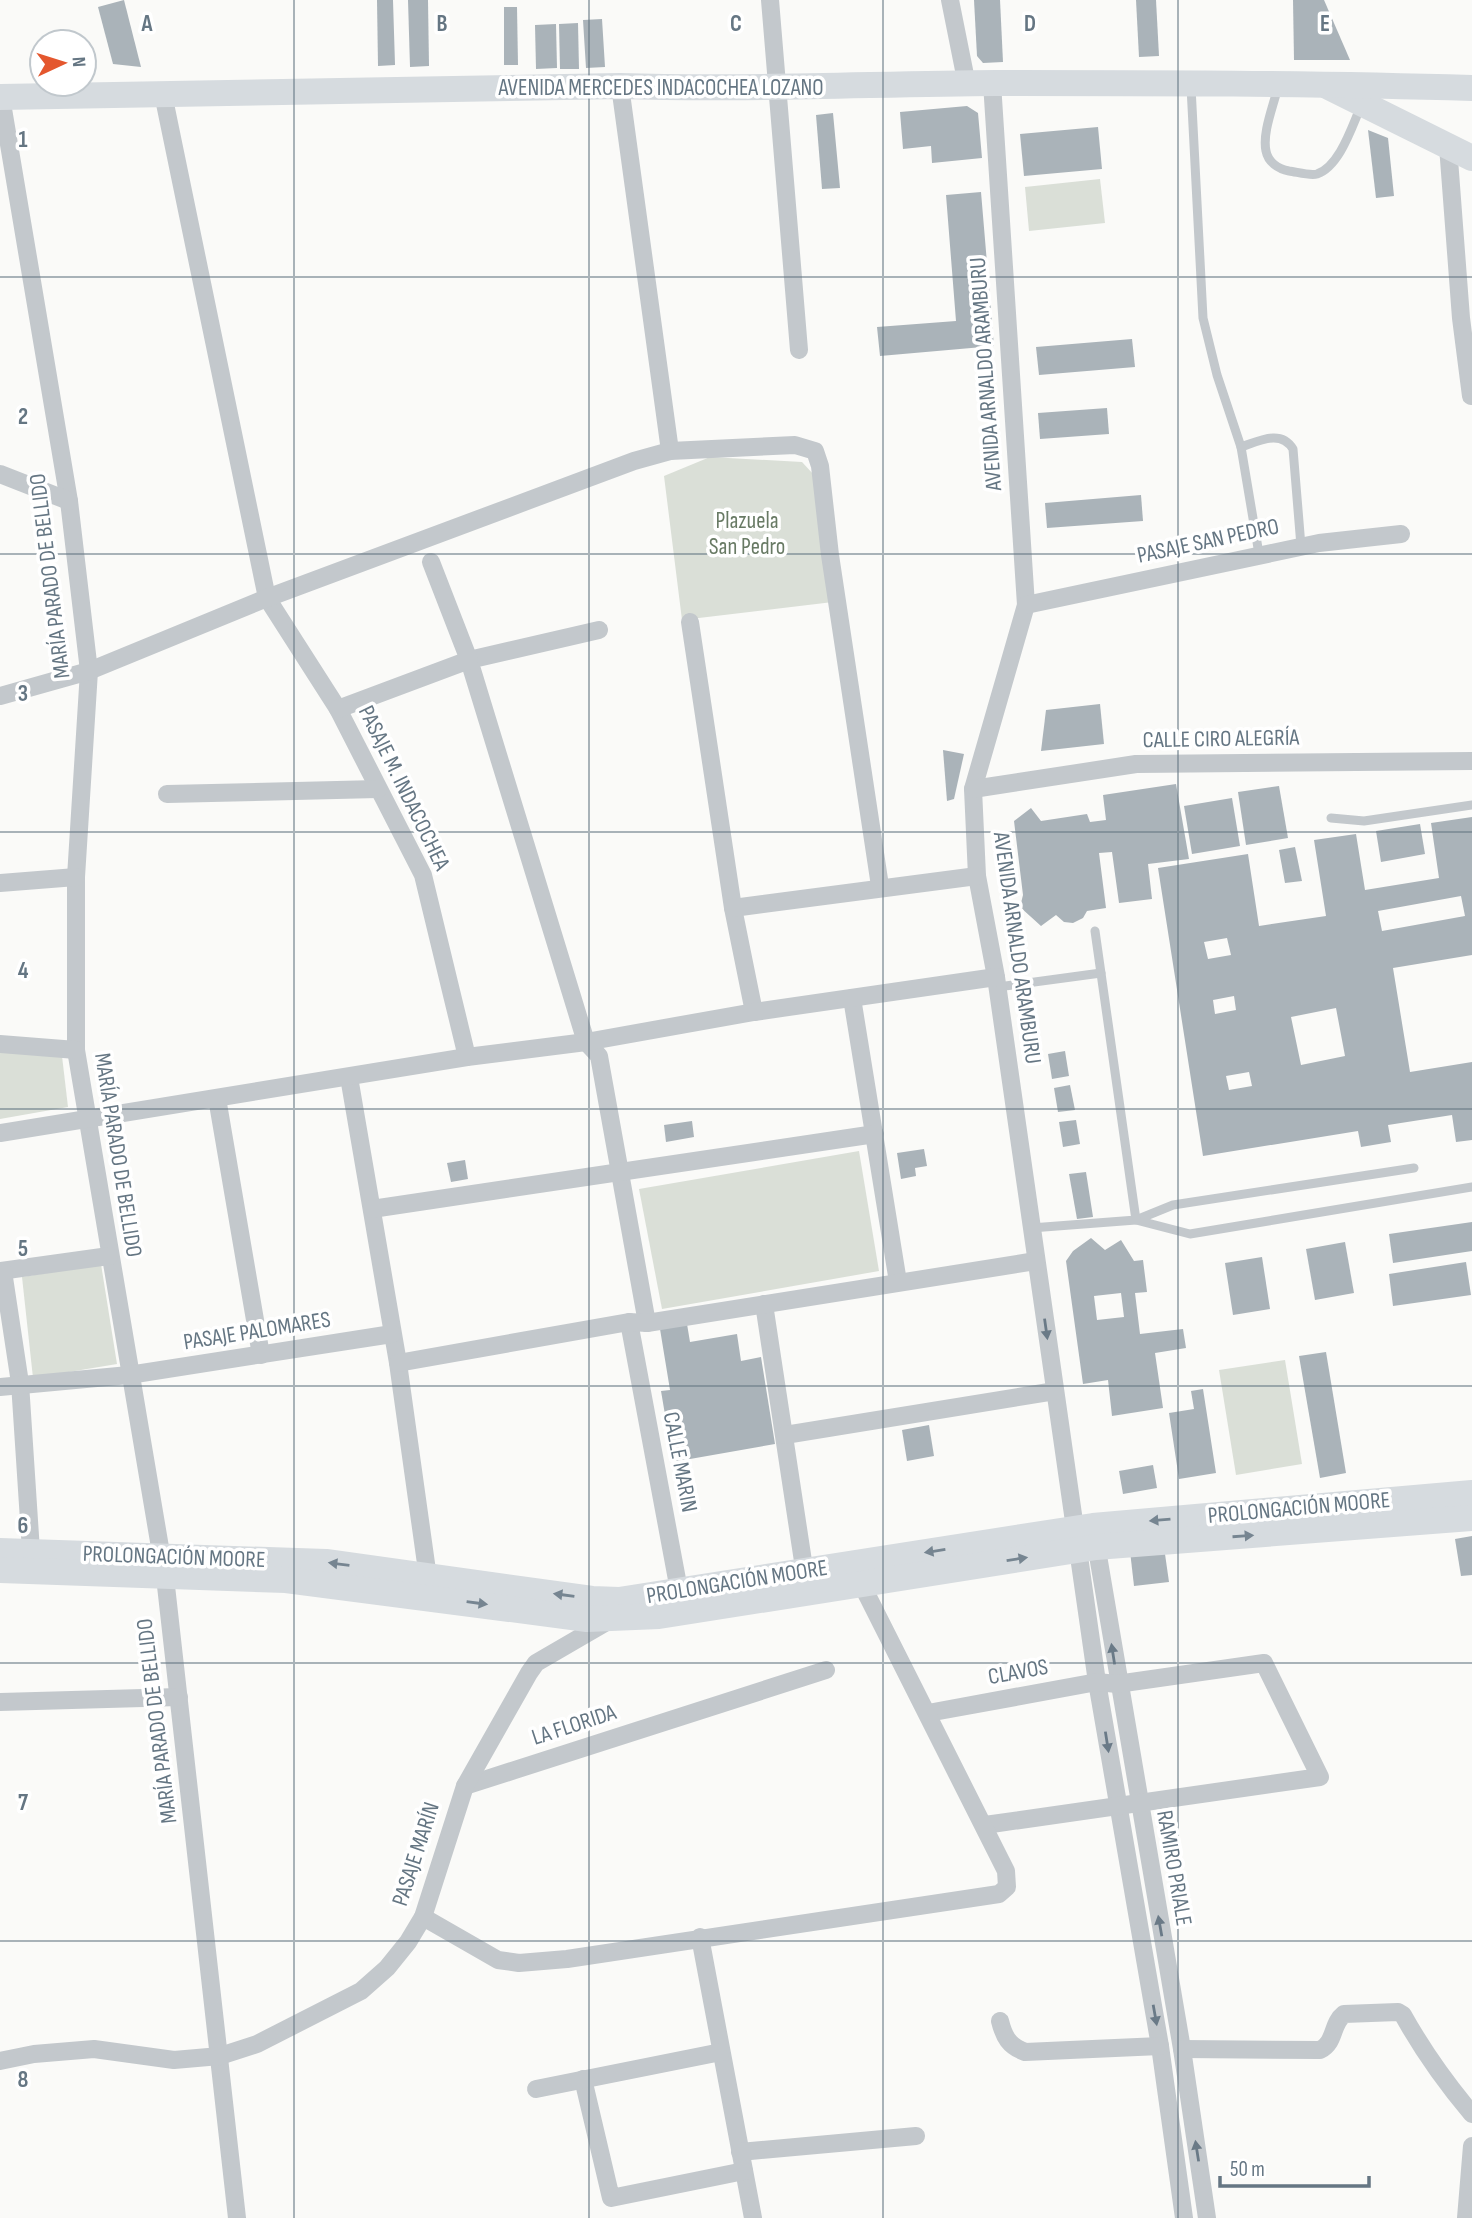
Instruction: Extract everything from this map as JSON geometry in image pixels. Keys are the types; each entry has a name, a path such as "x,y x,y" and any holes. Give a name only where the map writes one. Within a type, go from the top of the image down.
{"street":[{"path":"771,0 799,350"},
{"name":"AVENIDA ARNALDO ARAMBURU","path":"950,0 980,84 1026,606 973,789 977,876 997,982 1055,1391 1085,1538"},
{"path":"1321,83 1472,158"},
{"name":"AVENIDA MERCEDES INDACOCHEA LOZANO","path":"0,97 620,86 1191,86 1321,83 1472,88"},
{"path":"620,86 670,451"},
{"path":"163,94 267,598"},
{"name":"MARÍA PARADO DE BELLIDO","path":"0,97 69,501 89,671 76,877 76,1050 164,1568 237,2218"},
{"path":"1448,146 1466,313 1471,396"},
{"path":"0,696 89,671 267,598 634,461 670,451 796,445 815,451 820,466 830,555 880,886"},
{"path":"0,474 69,501"},
{"name":"PASAJE SAN PEDRO","path":"1026,606 1259,554 1401,534"},
{"name":"CALLE MARIN","path":"431,562 469,660 586,1042 599,1056 620,1174 638,1323 681,1601"},
{"name":"PASAJE M. INDACOCHEA","path":"267,598 338,709 423,875 467,1057"},
{"path":"690,622 733,908 754,1012"},
{"path":"338,709 469,660 600,630"},
{"name":"CALLE CIRO ALEGRÍA","path":"973,789 1136,764 1472,761"},
{"path":"167,794 378,789"},
{"path":"733,908 880,886 977,876"},
{"path":"0,883 76,877"},
{"path":"0,1133 467,1057 586,1042 754,1012 997,982"},
{"path":"852,998 898,1282"},
{"path":"0,1044 76,1050"},
{"path":"349,1077 398,1363 429,1586"},
{"path":"217,1098 261,1355"},
{"path":"372,1209 874,1134"},
{"path":"31,1551 20,1383 2,1271 109,1256"},
{"path":"398,1363 1036,1261"},
{"path":"764,1304 806,1582"},
{"name":"PASAJE PALOMARES","path":"0,1387 20,1383 130,1375 392,1334"},
{"path":"785,1435 1055,1391"},
{"name":"PROLONGACIÓN MOORE","path":"0,1570 326,1562 429,1586 592,1599 616,1610 1085,1538 1472,1493"},
{"name":"PROLONGACIÓN MOORE","path":"806,1582 862,1585 1085,1538 1472,1518"},
{"name":"RAMIRO PRIALE","path":"1085,1538 1097,1682 1160,2046 1184,2218"},
{"name":"RAMIRO PRIALE","path":"1085,1538 1117,1684 1182,2049 1207,2218"},
{"name":"PROLONGACIÓN MOORE","path":"0,1551 31,1551 164,1568"},
{"path":"423,1917 498,1960 519,1963 567,1959 999,1894 1007,1887 1006,1871 862,1585"},
{"name":"PASAJE MARÍN","path":"0,2061 34,2054 94,2049 174,2060 220,2056 257,2044 361,1991 387,1968 408,1942 423,1917 465,1786 536,1663 616,1610"},
{"name":"CLAVOS","path":"928,1713 1097,1682 1117,1684 1264,1663 1320,1777 1138,1804"},
{"name":"LA FLORIDA","path":"465,1786 827,1670"},
{"path":"0,1702 180,1696"},
{"path":"985,1825 1138,1804"},
{"path":"700,1937 753,2218"},
{"path":"1182,2049 1320,2050 1330,2042 1338,2018 1344,2014 1398,2012 1403,2015 1419,2046 1448,2086 1472,2114"},
{"path":"1000,2021 1003,2034 1012,2048 1025,2052 1160,2046"},
{"path":"536,2089 722,2052"},
{"path":"583,2080 611,2198 744,2171"},
{"path":"740,2152 916,2136"},
{"path":"1466,2218 1472,2146"}],"lane":[{"path":"1279,84 1265,141 1266,153 1271,163 1285,170 1315,174 1327,167 1342,148 1362,104"},
{"path":"1191,86 1203,318 1217,375 1241,447 1259,554"},
{"path":"1241,447 1277,436 1288,440 1293,449 1301,546"},
{"path":"1331,818 1364,821 1472,805"},
{"path":"1095,931 1136,1220"},
{"path":"997,982 1101,973"},
{"path":"1031,1227 1136,1220 1173,1205 1414,1168"},
{"path":"1136,1220 1190,1234 1472,1187"}],"green space":[{"path":"1100,179 1105,223 1029,231 1025,187"},
{"name":"Plazuela San Pedro","path":"710,457 802,462 814,475 833,602 682,620 664,476"},
{"path":"0,1052 62,1056 68,1107 0,1119"},
{"path":"859,1151 879,1271 662,1309 639,1189"},
{"path":"101,1264 117,1364 33,1378 22,1277"},
{"path":"1285,1360 1302,1464 1236,1475 1219,1370"}],"building":[{"path":"124,0 141,67 113,64 98,7"},
{"path":"377,0 393,0 395,65 378,66"},
{"path":"408,0 428,0 429,66 410,67"},
{"path":"974,0 1000,0 1003,62 983,63 977,56"},
{"path":"1136,0 1156,0 1159,56 1139,57"},
{"path":"1293,0 1324,0 1350,60 1294,60"},
{"path":"504,7 517,7 518,65 504,65"},
{"path":"602,19 605,67 586,68 583,20"},
{"path":"578,23 579,69 560,69 559,24"},
{"path":"556,24 557,68 536,69 535,25"},
{"path":"967,106 978,113 982,158 932,163 931,146 903,149 900,112"},
{"path":"833,113 840,188 822,189 816,115"},
{"path":"1098,127 1102,169 1024,176 1020,134"},
{"path":"1368,130 1388,138 1394,196 1376,198"},
{"path":"981,192 994,346 880,356 877,327 956,321 946,195"},
{"path":"1132,339 1135,367 1039,375 1036,347"},
{"path":"1107,408 1109,434 1040,439 1038,413"},
{"path":"1141,495 1143,521 1047,528 1045,503"},
{"path":"1100,704 1104,744 1041,751 1046,710"},
{"path":"943,750 964,754 954,799 947,801"},
{"path":"1176,784 1189,859 1148,864 1152,899 1119,903 1112,852 1099,853 1106,908 1087,911 1083,918 1073,923 1064,922 1056,915 1041,926 1020,907 1023,895 1014,821 1031,808 1041,821 1087,814 1090,822 1106,820 1103,795"},
{"path":"1279,786 1288,838 1246,845 1238,792"},
{"path":"1232,798 1240,846 1192,854 1184,806"},
{"path":"1472,817 1472,955 1393,968 1410,1072 1472,1062 1472,1140 1456,1142 1452,1115 1388,1125 1391,1142 1361,1147 1358,1131 1203,1156 1158,868 1248,854 1259,926 1326,916 1314,840 1356,834 1365,890 1439,878 1431,823","holes":["1461,896 1465,916 1382,931 1378,911","1227,938 1231,955 1208,959 1204,942","1234,996 1236,1010 1215,1014 1213,1000","1336,1008 1345,1056 1301,1065 1291,1017","1249,1072 1252,1086 1229,1090 1226,1076"]},
{"path":"1420,824 1425,854 1381,862 1376,831"},
{"path":"1295,847 1302,881 1285,883 1279,850"},
{"path":"1065,1051 1069,1076 1052,1079 1048,1054"},
{"path":"1070,1085 1075,1110 1058,1112 1054,1088"},
{"path":"1076,1120 1080,1144 1063,1147 1059,1122"},
{"path":"692,1121 694,1137 666,1142 664,1125"},
{"path":"924,1149 927,1166 915,1168 916,1176 901,1179 897,1153"},
{"path":"465,1160 468,1179 451,1182 447,1163"},
{"path":"1086,1172 1093,1217 1077,1219 1069,1174"},
{"path":"1472,1222 1472,1251 1393,1263 1389,1234"},
{"path":"1091,1238 1105,1250 1121,1240 1134,1261 1143,1260 1147,1292 1135,1293 1140,1334 1183,1329 1186,1348 1155,1353 1163,1408 1112,1416 1108,1380 1083,1384 1066,1261 1073,1251","holes":["1121,1293 1124,1317 1097,1320 1094,1296"]},
{"path":"1345,1242 1354,1293 1315,1300 1306,1249"},
{"path":"1262,1257 1270,1309 1233,1315 1225,1263"},
{"path":"1466,1262 1471,1295 1393,1306 1389,1274"},
{"path":"687,1324 690,1342 737,1334 741,1361 761,1357 775,1444 673,1462 661,1391 670,1390 660,1329"},
{"path":"1326,1352 1346,1473 1320,1478 1299,1356"},
{"path":"1203,1389 1216,1473 1179,1479 1169,1413 1194,1409 1191,1391"},
{"path":"929,1425 934,1456 907,1461 902,1430"},
{"path":"1153,1465 1157,1488 1123,1494 1119,1471"},
{"path":"1472,1536 1472,1575 1461,1576 1455,1539"},
{"path":"1164,1547 1169,1582 1134,1586 1130,1551"}]}
